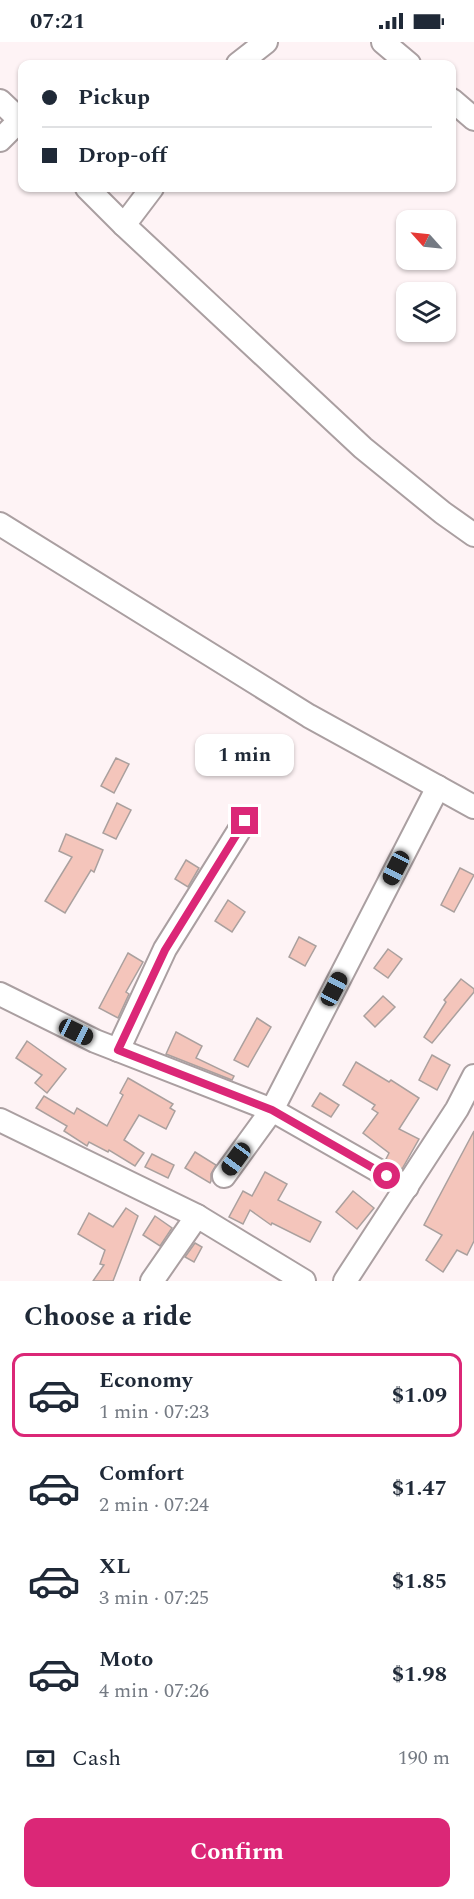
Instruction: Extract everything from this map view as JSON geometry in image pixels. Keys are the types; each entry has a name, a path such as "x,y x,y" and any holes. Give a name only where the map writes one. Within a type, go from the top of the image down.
{"street":[{"path":"243,60 266,42"},
{"path":"383,42 404,60"},
{"path":"0,100 18,118"},
{"path":"456,103 474,119"},
{"path":"0,140 18,124"},
{"path":"91,192 363,448 443,513 474,535"},
{"path":"124,225 150,192"},
{"path":"0,524 309,716 474,807"},
{"path":"225,1176 272,1110 438,787"},
{"path":"118,1050 165,950 245,821"},
{"path":"0,994 95,1041 272,1110 407,1187"},
{"path":"345,1281 457,1109 474,1076"},
{"path":"0,1120 197,1216 304,1281"},
{"path":"152,1281 197,1216"}],"building":[{"path":"116,758 129,764 114,793 101,786"},
{"path":"117,803 131,810 116,839 103,833"},
{"path":"66,834 103,850 94,872 91,870 65,913 45,901 72,857 59,851"},
{"path":"186,860 199,868 188,887 175,879"},
{"path":"460,868 474,875 454,912 441,905"},
{"path":"228,900 245,912 232,932 215,921"},
{"path":"299,937 316,946 305,966 289,957"},
{"path":"388,949 402,959 388,978 374,968"},
{"path":"128,953 143,962 126,992 129,994 118,1018 99,1008"},
{"path":"461,979 474,989 474,992 432,1043 424,1037 446,1002 444,1000"},
{"path":"383,996 395,1007 375,1027 364,1016"},
{"path":"257,1018 271,1027 248,1067 234,1060"},
{"path":"176,1032 202,1046 196,1058 234,1076 232,1080 166,1054"},
{"path":"27,1041 66,1069 47,1093 35,1083 42,1075 16,1058"},
{"path":"432,1055 450,1065 437,1090 419,1080"},
{"path":"356,1062 419,1098 399,1129 419,1139 402,1169 386,1159 389,1153 363,1133 378,1113 372,1109 375,1105 343,1085"},
{"path":"128,1078 173,1104 170,1108 175,1111 166,1129 139,1115 124,1140 144,1153 135,1166 109,1150 108,1152 89,1142 87,1146 64,1131 67,1126 36,1108 44,1096 74,1114 77,1108 107,1126 123,1095 120,1093"},
{"path":"320,1093 339,1105 331,1117 312,1106"},
{"path":"474,1131 474,1241 467,1255 457,1250 443,1272 426,1260 442,1235 424,1225"},
{"path":"195,1152 216,1165 211,1174 210,1183 185,1168"},
{"path":"152,1154 174,1165 168,1178 145,1167"},
{"path":"265,1172 287,1184 278,1200 321,1222 310,1242 272,1223 271,1225 250,1210 243,1224 229,1217 243,1191 252,1196"},
{"path":"353,1191 374,1208 357,1229 336,1212"},
{"path":"126,1208 138,1216 113,1281 93,1281 104,1265 100,1264 105,1250 78,1234 89,1213 113,1227"},
{"path":"155,1216 172,1228 160,1246 143,1235"},
{"path":"195,1243 202,1247 194,1262 185,1257"}],"route":[{"path":"245,821 165,950 118,1050 272,1110 387,1176"}]}
